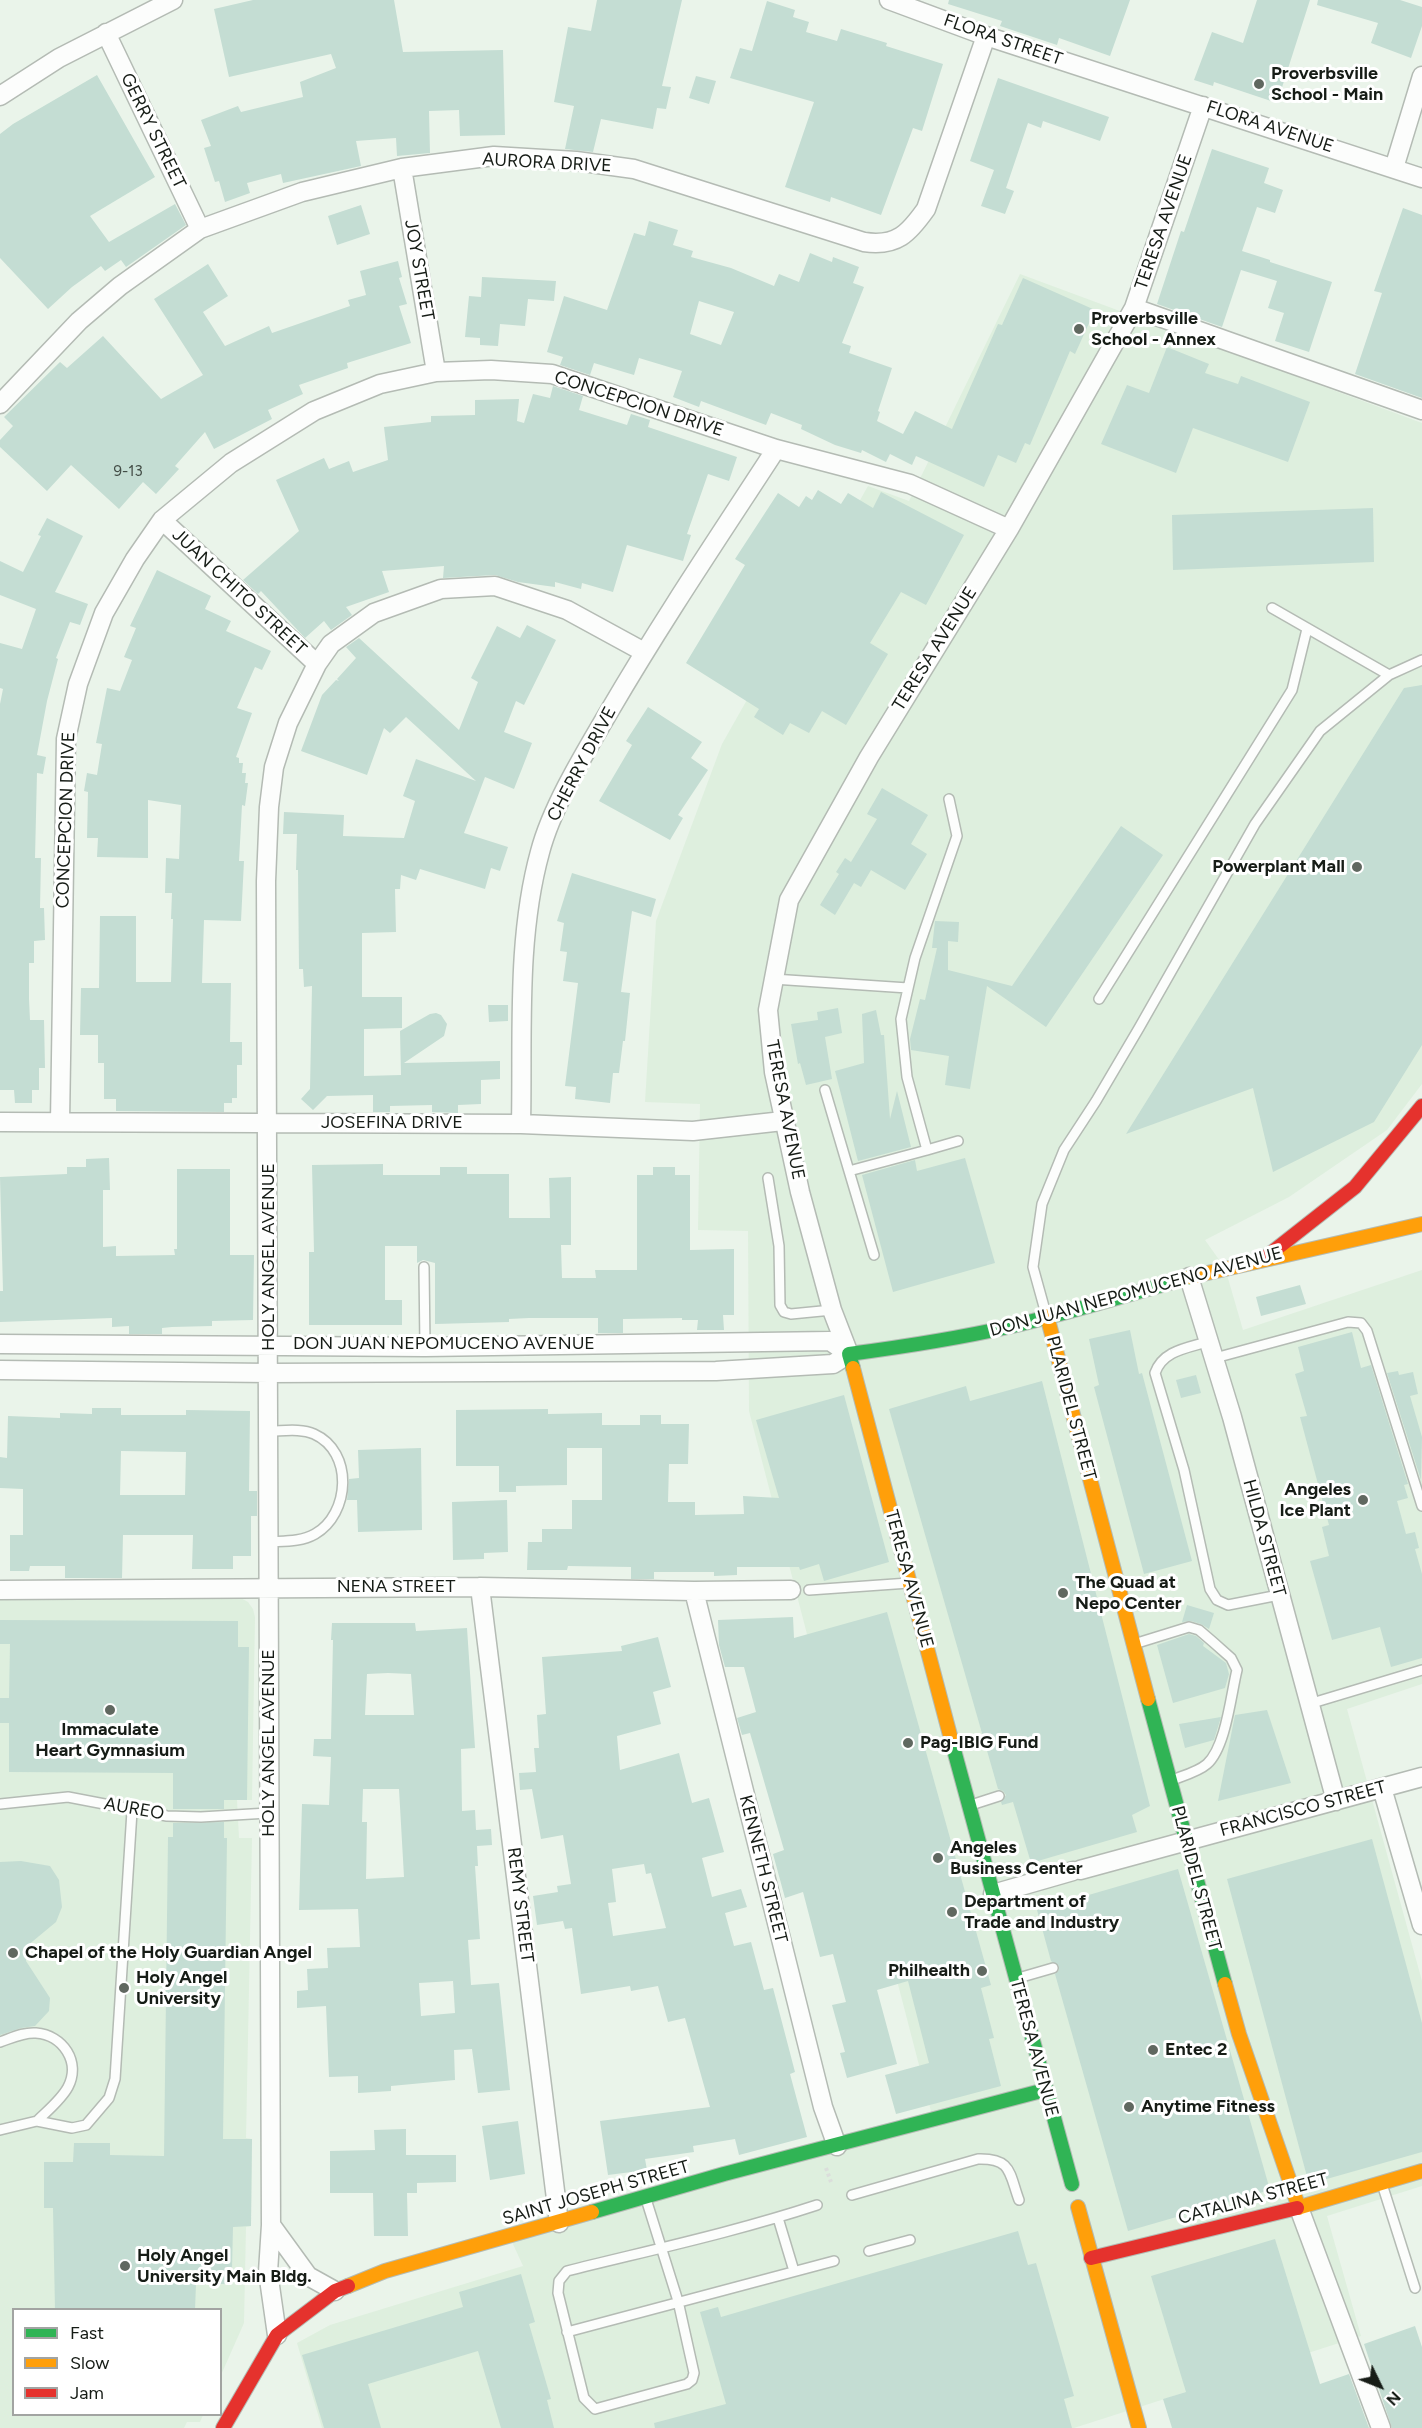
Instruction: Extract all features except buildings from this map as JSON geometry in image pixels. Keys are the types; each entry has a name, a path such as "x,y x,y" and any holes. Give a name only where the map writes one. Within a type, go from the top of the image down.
{"street":[{"path":"0,96 59,58 173,0"},
{"name":"FLORA STREET","path":"889,0 986,36 1117,79"},
{"name":"GERRY STREET","path":"106,33 200,229"},
{"name":"AURORA DRIVE","path":"0,404 79,321 120,286 200,229 302,192 402,168 494,156 576,161 634,169 864,242 881,244 896,240 912,229 926,209 986,36"},
{"path":"1394,168 1422,76"},
{"name":"FLORA AVENUE","path":"1117,79 1422,178"},
{"name":"TERESA AVENUE","path":"1068,2185 1045,2090 849,1354 832,1310 783,1121 774,1072 768,1010 789,900 869,757 1009,530 1134,308 1203,106"},
{"name":"JOY STREET","path":"402,168 436,372"},
{"path":"1134,308 1422,410"},
{"name":"CONCEPCION DRIVE","path":"60,1122 66,739 78,684 104,613 135,559 162,520 231,463 314,411 380,384 436,372 491,370 552,374 776,449 910,484 1009,530"},
{"name":"CHERRY DRIVE","path":"521,1124 525,954 531,895 545,835 583,756 644,652 776,449"},
{"name":"JUAN CHITO STREET","path":"162,520 316,664"},
{"name":"HOLY ANGEL AVENUE","path":"277,2335 268,2272 271,2225 266,881 269,807 274,767 288,723 316,664 331,644 374,613 441,589 495,586 567,610 644,652"},
{"path":"1266,1257 1355,1187 1422,1106"},
{"name":"JOSEFINA DRIVE","path":"0,1122 521,1124 693,1131 783,1121"},
{"name":"DON JUAN NEPOMUCENO AVENUE","path":"0,1370 269,1373 561,1372 765,1369 833,1364 849,1354 918,1345 1008,1327 1266,1257 1422,1224"},
{"name":"HILDA STREET","path":"1189,1277 1212,1350 1336,1801"},
{"name":"PLARIDEL STREET","path":"1047,1316 1239,2034 1299,2208 1381,2428"},
{"name":"DON JUAN NEPOMUCENO AVENUE","path":"0,1344 269,1344 425,1347 830,1341 849,1354"},
{"path":"561,1372 562,1345"},
{"name":"NENA STREET","path":"0,1590 480,1587 693,1591 800,1590"},
{"name":"REMY STREET","path":"480,1587 559,2223"},
{"name":"KENNETH STREET","path":"693,1591 823,2107 837,2146"},
{"name":"FRANCISCO STREET","path":"993,1894 1422,1778"},
{"path":"1382,1788 1422,1925"},
{"name":"SAINT JOSEPH STREET","path":"223,2428 277,2335 336,2291 385,2271 724,2174 1045,2090"},
{"name":"CATALINA STREET","path":"1091,2258 1299,2208 1422,2170"},
{"path":"1078,2208 1139,2428"},
{"path":"271,2225 303,2271 315,2282 336,2291"}],"lane":[{"path":"1272,608 1389,675"},
{"path":"1099,999 1292,690 1307,628"},
{"path":"1047,1316 1033,1267 1042,1204 1064,1150 1134,1037 1255,824 1320,731 1389,675 1422,660"},
{"path":"927,1150 907,1077 901,1019 915,958 957,836 949,799"},
{"path":"773,979 908,988"},
{"path":"825,1090 874,1255"},
{"path":"849,1171 958,1141"},
{"path":"768,1178 779,1246 780,1305 784,1312 791,1314 832,1310"},
{"path":"423,1267 425,1347"},
{"path":"1280,1595 1228,1605 1217,1600 1210,1589 1180,1455 1155,1373 1159,1362 1166,1355 1212,1350 1348,1322 1361,1323 1367,1331 1422,1506"},
{"path":"268,1431 302,1430 313,1433 330,1445 340,1463 342,1473 339,1503 325,1528 308,1538 269,1542"},
{"path":"800,1590 910,1583"},
{"path":"1134,1644 1189,1627 1199,1630 1231,1658 1237,1670 1215,1754 1206,1766 1170,1781"},
{"path":"1309,1704 1422,1670"},
{"path":"969,1806 999,1796"},
{"name":"AUREO","path":"0,1804 68,1797 132,1811 201,1817 268,1813"},
{"path":"0,2130 37,2121 72,2128 86,2125 109,2098 115,2079 132,1811"},
{"path":"1015,1979 1053,1968"},
{"path":"0,2042 22,2034 38,2033 62,2043 71,2058 73,2073 68,2086 37,2121"},
{"path":"852,2195 978,2159 994,2158 1006,2166 1019,2200"},
{"path":"1381,2182 1415,2288"},
{"path":"646,2198 660,2248 678,2301 694,2373 692,2380 687,2384 595,2409 584,2398 558,2293 559,2281 567,2271 660,2248 778,2218 817,2205"},
{"path":"778,2218 794,2271"},
{"path":"870,2251 910,2240"},
{"path":"567,2331 834,2260"}],"path":[{"path":"829,2177 831,2182"}],"shaded area":[{"path":"1020,274 1422,423 1422,1084 1387,1130 1289,1197 1205,1240 1225,1268 1243,1330 1422,1270 1422,1684 1347,1709 1422,1981 1422,2186 1327,2216 1361,2336 1074,2428 322,2428 297,2343 330,2325 523,2266 524,2268 512,2242 933,2119 749,1411 748,1231 698,1230 700,1104 645,1102 656,921 722,744 868,486 909,501"},
{"name":"Holy Angel University","path":"239,1597 248,1602 255,1617 252,1800 237,1800 239,1838 252,1838 246,2138 252,2139 251,2226 246,2227 244,2323 222,2373 222,2308 12,2308 12,2416 203,2416 200,2422 187,2422 184,2428 0,2428 0,1598"}],"traffic: fast":[{"path":"853,1368 849,1354 1008,1327 1190,1277"},
{"path":"1148,1699 1225,1984"},
{"path":"951,1739 1072,2184"},
{"path":"592,2212 724,2174 1045,2090"}],"traffic: slow":[{"path":"1190,1277 1422,1224"},
{"path":"1047,1316 1148,1699"},
{"path":"853,1368 951,1739"},
{"path":"1225,1984 1239,2034 1299,2208"},
{"path":"1297,2208 1422,2171"},
{"path":"1078,2207 1139,2428"},
{"path":"348,2286 385,2271 592,2212"}],"traffic: jam":[{"path":"1266,1257 1355,1187 1422,1106"},
{"path":"1091,2258 1297,2208"},
{"path":"223,2428 277,2335 335,2291 348,2286"}],"place":[{"name":"Proverbsville School - Main","path":"1259,84"},
{"name":"Proverbsville School - Annex","path":"1079,329"},
{"name":"Powerplant Mall","path":"1357,867"},
{"name":"Angeles Ice Plant","path":"1363,1500"},
{"name":"The Quad at Nepo Center","path":"1063,1593"},
{"name":"Immaculate Heart Gymnasium","path":"110,1710"},
{"name":"Pag-IBIG Fund","path":"908,1743"},
{"name":"Angeles Business Center","path":"938,1858"},
{"name":"Department of Trade and Industry","path":"952,1912"},
{"name":"Chapel of the Holy Guardian Angel","path":"13,1953"},
{"name":"Philhealth","path":"982,1971"},
{"name":"Holy Angel University","path":"124,1988"},
{"name":"Entec 2","path":"1153,2050"},
{"name":"Anytime Fitness","path":"1129,2107"},
{"name":"Holy Angel University Main Bldg.","path":"125,2266"}]}
